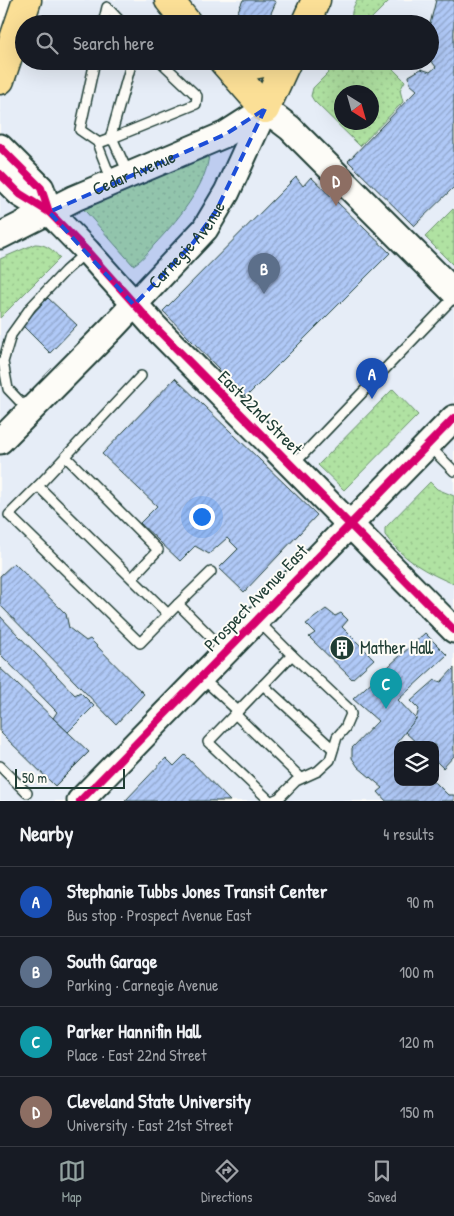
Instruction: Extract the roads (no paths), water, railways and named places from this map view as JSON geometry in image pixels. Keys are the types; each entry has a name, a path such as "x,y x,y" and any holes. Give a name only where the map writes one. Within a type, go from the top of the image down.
{"main road":[{"path":"22,15 27,0"},
{"path":"169,0 181,15"},
{"path":"309,15 316,0"},
{"path":"0,80 15,36"},
{"path":"231,70 265,109"},
{"name":"Carnegie Avenue","path":"265,109 283,70"}],"street":[{"name":"Cedar Avenue","path":"0,236 75,198 226,134 265,109"},
{"path":"265,109 290,128 454,292"},
{"name":"Carnegie Avenue","path":"0,441 134,304 205,228 227,192 265,109"},
{"name":"East 22nd Street","path":"0,147 41,188 50,212"},
{"name":"East 22nd Street","path":"0,174 20,194 50,212 134,304 454,630"},
{"name":"Prospect Avenue East","path":"80,801 349,523 454,418"}],"lane":[{"path":"105,15 107,7 115,15"},
{"path":"93,70 80,130 99,143 99,148 121,179"},
{"path":"110,139 129,70"},
{"path":"99,143 196,104 197,96 170,70"},
{"path":"110,139 114,142 121,179"},
{"path":"29,411 8,389 3,362 10,335 31,306 87,251"},
{"path":"292,466 454,297"},
{"path":"141,376 9,515 140,643 211,572"},
{"path":"427,444 454,471"},
{"path":"66,456 158,550 132,578"},
{"path":"38,486 168,614"},
{"path":"178,604 226,651"},
{"path":"256,619 349,708 351,714 350,719 337,737 330,760 318,772 301,778 272,801 208,742 292,655"},
{"path":"200,677 301,778"},
{"path":"263,684 333,749"},
{"path":"0,766 28,793"}],"place":[{"name":"Cleveland State University","path":"336,206"},
{"name":"South Garage","path":"264,294"},
{"name":"Stephanie Tubbs Jones Transit Center","path":"372,399"},
{"name":"Mather Hall","path":"342,648"},
{"name":"Parker Hannifin Hall","path":"386,709"}]}
